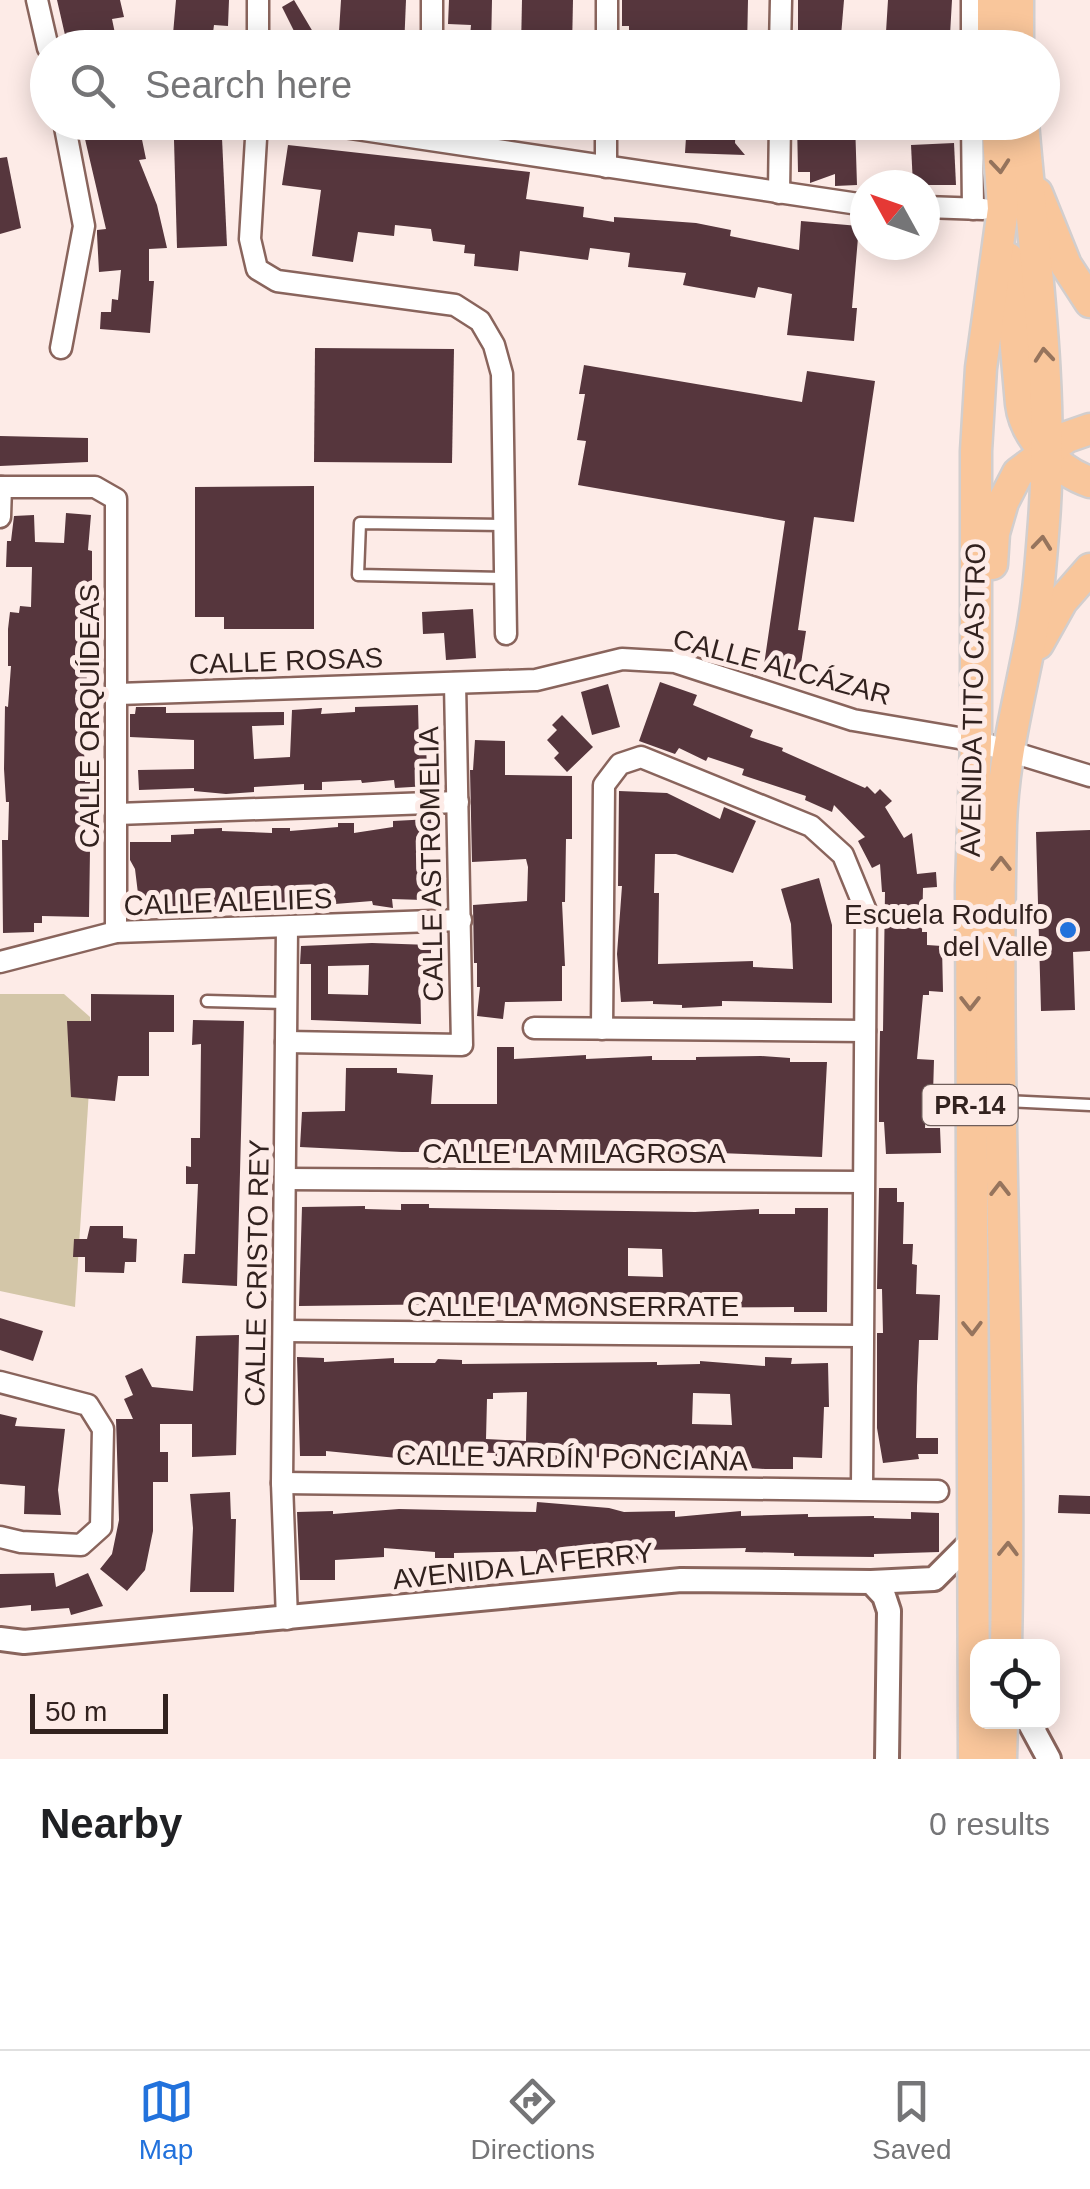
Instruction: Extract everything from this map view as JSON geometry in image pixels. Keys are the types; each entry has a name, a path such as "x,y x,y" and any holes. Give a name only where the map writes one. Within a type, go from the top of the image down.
{"main road":[{"path":"993,0 993,30"},
{"path":"1018,0 1019,30"},
{"name":"AVENIDA TITO CASTRO","path":"974,1759 970,886 976,740 977,423 995,140"},
{"name":"AVENIDA TITO CASTRO","path":"1006,1639 1009,1497 1000,1101 1001,827 1008,748 1036,609 1049,452 1024,140"},
{"path":"1027,172 1066,265 1090,302"},
{"path":"988,209 1022,418 1032,438 1062,469 1090,482"},
{"path":"976,640 990,590 994,534 1003,502 1026,464 1066,437 1090,429"},
{"path":"1023,674 1062,601 1090,569"},
{"path":"1001,1759 1002,1729"}],"street":[{"path":"37,0 44,30"},
{"path":"258,0 258,30"},
{"path":"432,0 432,30"},
{"path":"606,30 607,0"},
{"path":"780,30 781,0"},
{"path":"972,0 972,30"},
{"path":"1025,30 1034,0"},
{"path":"61,348 84,226 67,140"},
{"path":"256,140 250,239 257,269 277,282 455,305 480,321 494,345 502,374 506,634"},
{"path":"475,140 606,167 850,203"},
{"path":"606,140 606,167"},
{"path":"779,193 780,140"},
{"path":"940,207 988,209 975,140"},
{"path":"0,487 0,516"},
{"name":"CALLE ORQUÍDEAS","path":"0,487 96,487 116,499 116,932"},
{"name":"CALLE ALCÁZAR","path":"455,683 536,680 622,659 675,662 853,720 976,740 1090,776"},
{"name":"CALLE ROSAS","path":"118,694 455,683"},
{"name":"CALLE ASTROMELIA","path":"286,1042 462,1045 455,683"},
{"path":"602,1029 604,785 620,764 641,757 811,826 843,855 866,912 862,1488"},
{"path":"117,814 458,802"},
{"name":"CALLE ALELIES","path":"0,962 116,932 461,920"},
{"name":"CALLE CRISTO REY","path":"287,927 282,1483 287,1619"},
{"path":"534,1028 864,1031"},
{"name":"CALLE LA MILAGROSA","path":"285,1178 863,1182"},
{"name":"CALLE LA MONSERRATE","path":"284,1331 861,1336"},
{"path":"0,1382 88,1405 103,1429 100,1527 81,1545 0,1537"},
{"name":"CALLE JARDÍN PONCIANA","path":"282,1483 938,1490"},
{"name":"AVENIDA LA FERRY","path":"0,1639 24,1642 682,1580 934,1580 975,1538"},
{"path":"872,1582 884,1596 889,1611 887,1759"},
{"path":"1034,1729 1049,1759"}],"lane":[{"path":"504,525 360,523 358,576 505,578"},
{"path":"207,1002 287,1002"},
{"path":"1000,1101 1090,1105"}],"shaded area":[{"path":"0,994 64,994 90,1017 75,1307 0,1291"}],"building":[{"path":"57,0 120,0 124,17 112,19 114,30 64,30"},
{"path":"176,0 229,0 228,26 173,30"},
{"path":"294,0 312,30 294,30 282,7"},
{"path":"341,0 406,0 405,30 339,30"},
{"path":"449,0 492,0 491,30 448,24"},
{"path":"522,0 573,0 572,30 521,30"},
{"path":"622,0 748,0 747,30 629,30 629,26 622,26"},
{"path":"798,0 844,0 842,30 798,30"},
{"path":"888,0 952,0 950,30 886,30"},
{"path":"85,140 142,140 146,159 139,160 157,205 167,248 149,249 149,281 154,281 150,333 100,329 101,312 111,312 112,299 118,300 121,270 99,272 97,230 106,229"},
{"path":"174,140 222,140 227,246 177,248"},
{"path":"686,140 735,140 745,155 685,153"},
{"path":"797,140 856,140 857,170 850,170 850,185 835,186 835,174 810,183 810,172 798,172"},
{"path":"954,143 956,185 940,185 940,170 912,170 911,145"},
{"path":"288,145 530,172 526,199 584,207 583,217 614,222 614,217 696,223 731,230 730,236 799,250 801,221 850,225 850,260 856,260 854,341 787,335 792,294 758,287 755,298 683,285 686,273 628,267 630,253 590,248 588,260 520,251 518,271 474,266 475,254 464,253 465,245 433,241 431,229 395,225 394,236 358,232 353,262 312,256 321,190 282,185"},
{"path":"7,157 21,228 0,234 0,158"},
{"path":"315,348 454,349 452,463 314,462"},
{"path":"584,365 802,402 807,371 875,381 854,522 814,517 798,630 806,631 800,670 764,665 785,521 578,485 586,441 577,440 585,394 579,394"},
{"path":"0,436 88,438 88,462 0,466"},
{"path":"314,486 314,629 224,629 224,617 195,617 195,487"},
{"path":"66,513 91,515 88,550 92,551 92,599 87,653 93,654 92,671 87,671 84,748 85,782 90,782 85,850 90,850 89,917 42,916 42,923 34,923 34,932 3,933 2,840 8,840 9,802 4,769 5,706 8,707 11,666 8,629 10,612 19,613 20,606 31,607 32,567 6,567 7,541 11,541 14,516 34,515 35,542 64,543"},
{"path":"473,609 476,658 446,660 444,633 423,634 422,612"},
{"path":"660,682 697,695 693,705 753,730 750,737 867,786 875,794 880,789 892,801 885,807 904,838 912,833 917,874 936,872 937,887 923,888 922,932 927,932 927,945 942,946 943,992 929,991 929,995 923,995 917,1059 934,1060 933,1094 927,1094 925,1128 940,1128 941,1153 886,1154 884,1122 879,1122 885,892 880,864 872,868 858,841 865,837 834,805 832,812 805,800 806,796 742,775 744,769 708,757 706,761 679,748 675,754 639,741"},
{"path":"608,684 620,727 592,735 581,692"},
{"path":"418,705 419,747 426,747 428,786 395,788 394,780 361,780 322,782 322,790 304,790 304,784 254,787 254,792 226,794 194,788 139,790 138,770 194,769 194,740 130,737 130,714 135,714 136,707 166,707 166,713 284,712 284,725 252,726 254,759 290,757 292,710 322,708 321,714 355,712 355,707"},
{"path":"562,715 593,747 567,772 554,758 559,753 547,740 557,730 552,725"},
{"path":"475,740 505,741 505,775 572,776 572,839 566,839 562,902 562,1001 505,1002 503,1019 477,1016 480,987 474,963 473,905 527,901 528,867 526,859 472,862 470,770"},
{"path":"619,791 667,793 720,819 724,807 756,821 733,873 676,854 655,854 658,964 753,961 753,967 793,969 791,924 781,889 819,878 832,925 832,1003 722,1001 722,1006 682,1008 653,1001 621,1002 617,954 622,886 618,886"},
{"path":"431,819 433,849 421,850 423,900 392,899 393,908 373,905 372,901 298,907 261,903 226,908 159,906 140,910 130,842 171,842 171,835 194,834 194,829 272,833 272,828 290,831 338,827 338,823 354,823 354,833 393,827 393,821"},
{"path":"1090,830 1090,951 1073,952 1075,1010 1041,1011 1036,832"},
{"path":"431,945 431,969 420,969 421,1024 311,1020 311,964 300,964 301,946","holes":["369,965 368,995 328,994 328,966"]},
{"path":"91,994 174,995 174,1032 149,1032 149,1076 118,1076 115,1101 71,1097 67,1021 91,1021"},
{"path":"193,1020 244,1021 237,1286 182,1283 184,1254 195,1254 198,1184 186,1184 186,1166 191,1167 191,1138 200,1138 201,1044 192,1045"},
{"path":"497,1047 514,1047 514,1059 586,1055 586,1059 652,1056 652,1060 696,1060 761,1056 790,1058 790,1062 827,1062 822,1157 694,1152 624,1152 624,1156 534,1151 503,1154 428,1148 428,1152 402,1152 300,1147 302,1112 345,1111 346,1068 397,1068 397,1073 433,1075 431,1104 497,1104"},
{"path":"879,1188 897,1188 897,1202 904,1202 903,1244 913,1244 916,1294 940,1295 938,1340 919,1340 916,1438 938,1438 938,1454 918,1454 919,1459 883,1463 877,1428 877,1333 883,1333 882,1289 877,1289"},
{"path":"401,1204 429,1204 429,1208 695,1212 759,1209 759,1214 795,1214 795,1208 828,1208 827,1312 794,1312 794,1307 563,1308 563,1304 525,1304 525,1308 460,1304 299,1306 302,1207 401,1210","holes":["628,1248 662,1249 663,1277 628,1276"]},
{"path":"90,1226 123,1226 123,1238 137,1239 136,1262 125,1262 124,1273 85,1272 85,1257 73,1257 74,1239 87,1239"},
{"path":"0,1318 43,1331 33,1361 0,1350"},
{"path":"239,1335 236,1455 192,1457 192,1424 160,1424 160,1452 168,1452 168,1482 153,1482 153,1531 145,1570 127,1591 100,1569 112,1554 119,1520 116,1419 133,1419 124,1399 133,1395 125,1376 142,1368 152,1387 193,1391 196,1336"},
{"path":"297,1357 324,1358 324,1362 394,1358 394,1363 435,1363 438,1359 462,1360 462,1364 657,1365 700,1361 765,1366 765,1357 792,1358 791,1364 828,1363 829,1407 824,1407 822,1458 793,1457 793,1469 591,1457 591,1466 525,1464 525,1459 495,1458 496,1453 456,1452 455,1457 397,1454 397,1458 326,1451 326,1456 300,1456","holes":["527,1392 526,1441 486,1439 487,1399 493,1399 493,1393","693,1393 730,1394 732,1425 692,1424"]},
{"path":"0,1414 17,1418 15,1426 65,1429 58,1490 61,1515 24,1514 25,1486 0,1484"},
{"path":"230,1492 231,1519 236,1519 234,1592 190,1592 190,1494"},
{"path":"1059,1495 1090,1496 1090,1514 1058,1513"},
{"path":"537,1502 624,1512 675,1511 675,1517 741,1511 741,1516 808,1514 911,1519 911,1512 939,1513 939,1552 874,1557 794,1556 745,1552 746,1548 642,1550 642,1564 609,1563 610,1550 561,1549 562,1565 536,1566 536,1551 454,1553 454,1558 435,1558 435,1552 384,1548 384,1557 335,1560 335,1580 300,1580 297,1512 536,1512"},
{"path":"54,1573 56,1587 88,1573 103,1606 71,1615 69,1608 0,1608 0,1574"}],"place":[{"name":"Escuela Rodulfo del Valle","path":"1068,930"}]}
